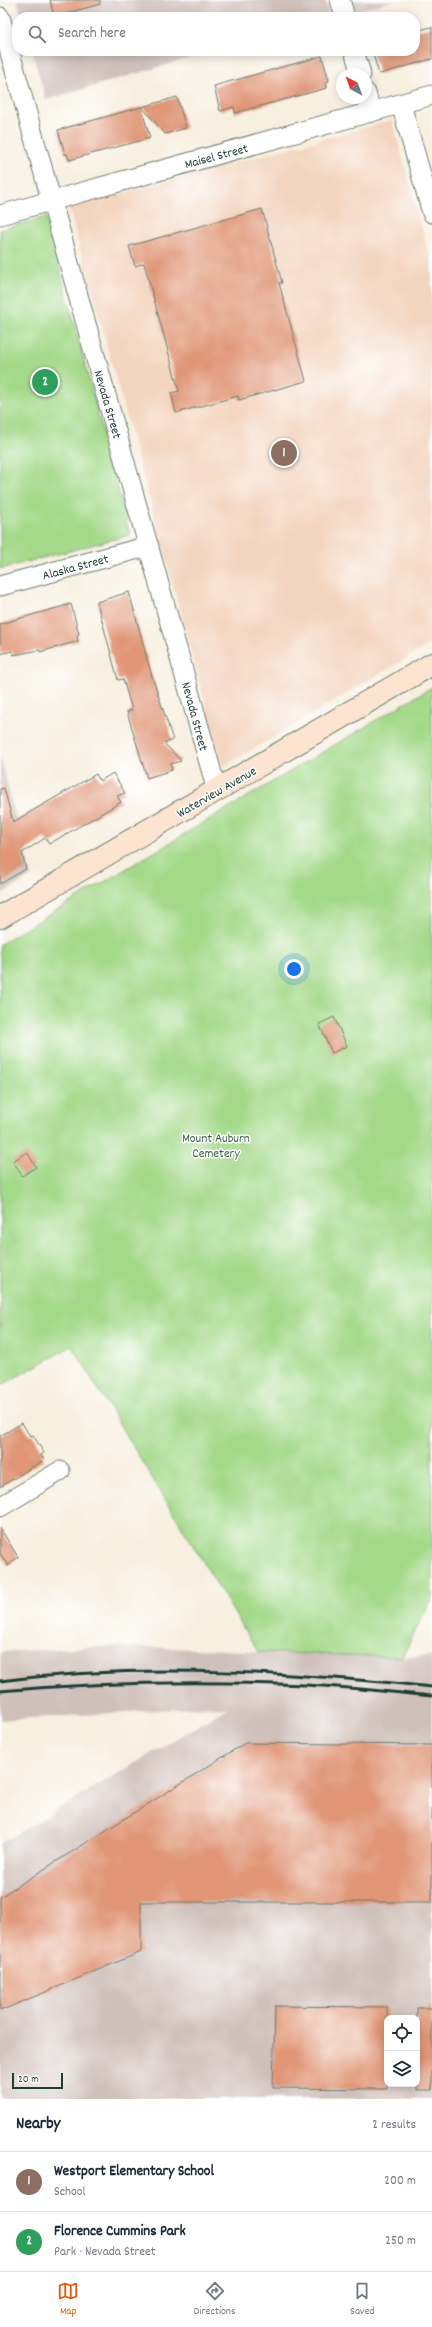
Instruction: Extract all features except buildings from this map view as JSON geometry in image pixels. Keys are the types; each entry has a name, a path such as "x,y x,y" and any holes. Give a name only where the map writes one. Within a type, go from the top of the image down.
{"street":[{"path":"340,0 344,12"},
{"name":"Nevada Street","path":"0,17 217,791"},
{"path":"356,56 359,68"},
{"name":"Maisel Street","path":"0,215 432,95"},
{"path":"369,104 371,112"},
{"path":"401,104 432,213"},
{"name":"Alaska Street","path":"0,586 149,546"},
{"name":"Waterview Avenue","path":"0,917 432,664"},
{"path":"0,1507 60,1471"}],"shaded area":[{"path":"17,0 325,0 329,12 21,12"},
{"path":"351,0 396,0 355,11"},
{"path":"33,56 197,56 46,100"},
{"path":"392,120 432,264 432,643 223,767 69,208"},
{"path":"0,756 31,876 0,895"},
{"path":"116,1646 402,1657 432,1656 432,2099 0,2099 0,1844 227,1708 208,1707 0,1720 0,1652"}],"green space":[{"path":"46,217 130,535 0,569 0,230"},
{"name":"Mount Auburn Cemetery","path":"432,687 432,1598 402,1657 258,1652 72,1346 0,1386 0,944"}],"railway":[{"path":"0,1681 54,1675 162,1671 324,1677 432,1687"},
{"path":"0,1691 114,1684 229,1683 321,1686 432,1696"}],"place":[{"name":"Florence Cummins Park","path":"45,382"},
{"name":"Westport Elementary School","path":"284,453"}]}
